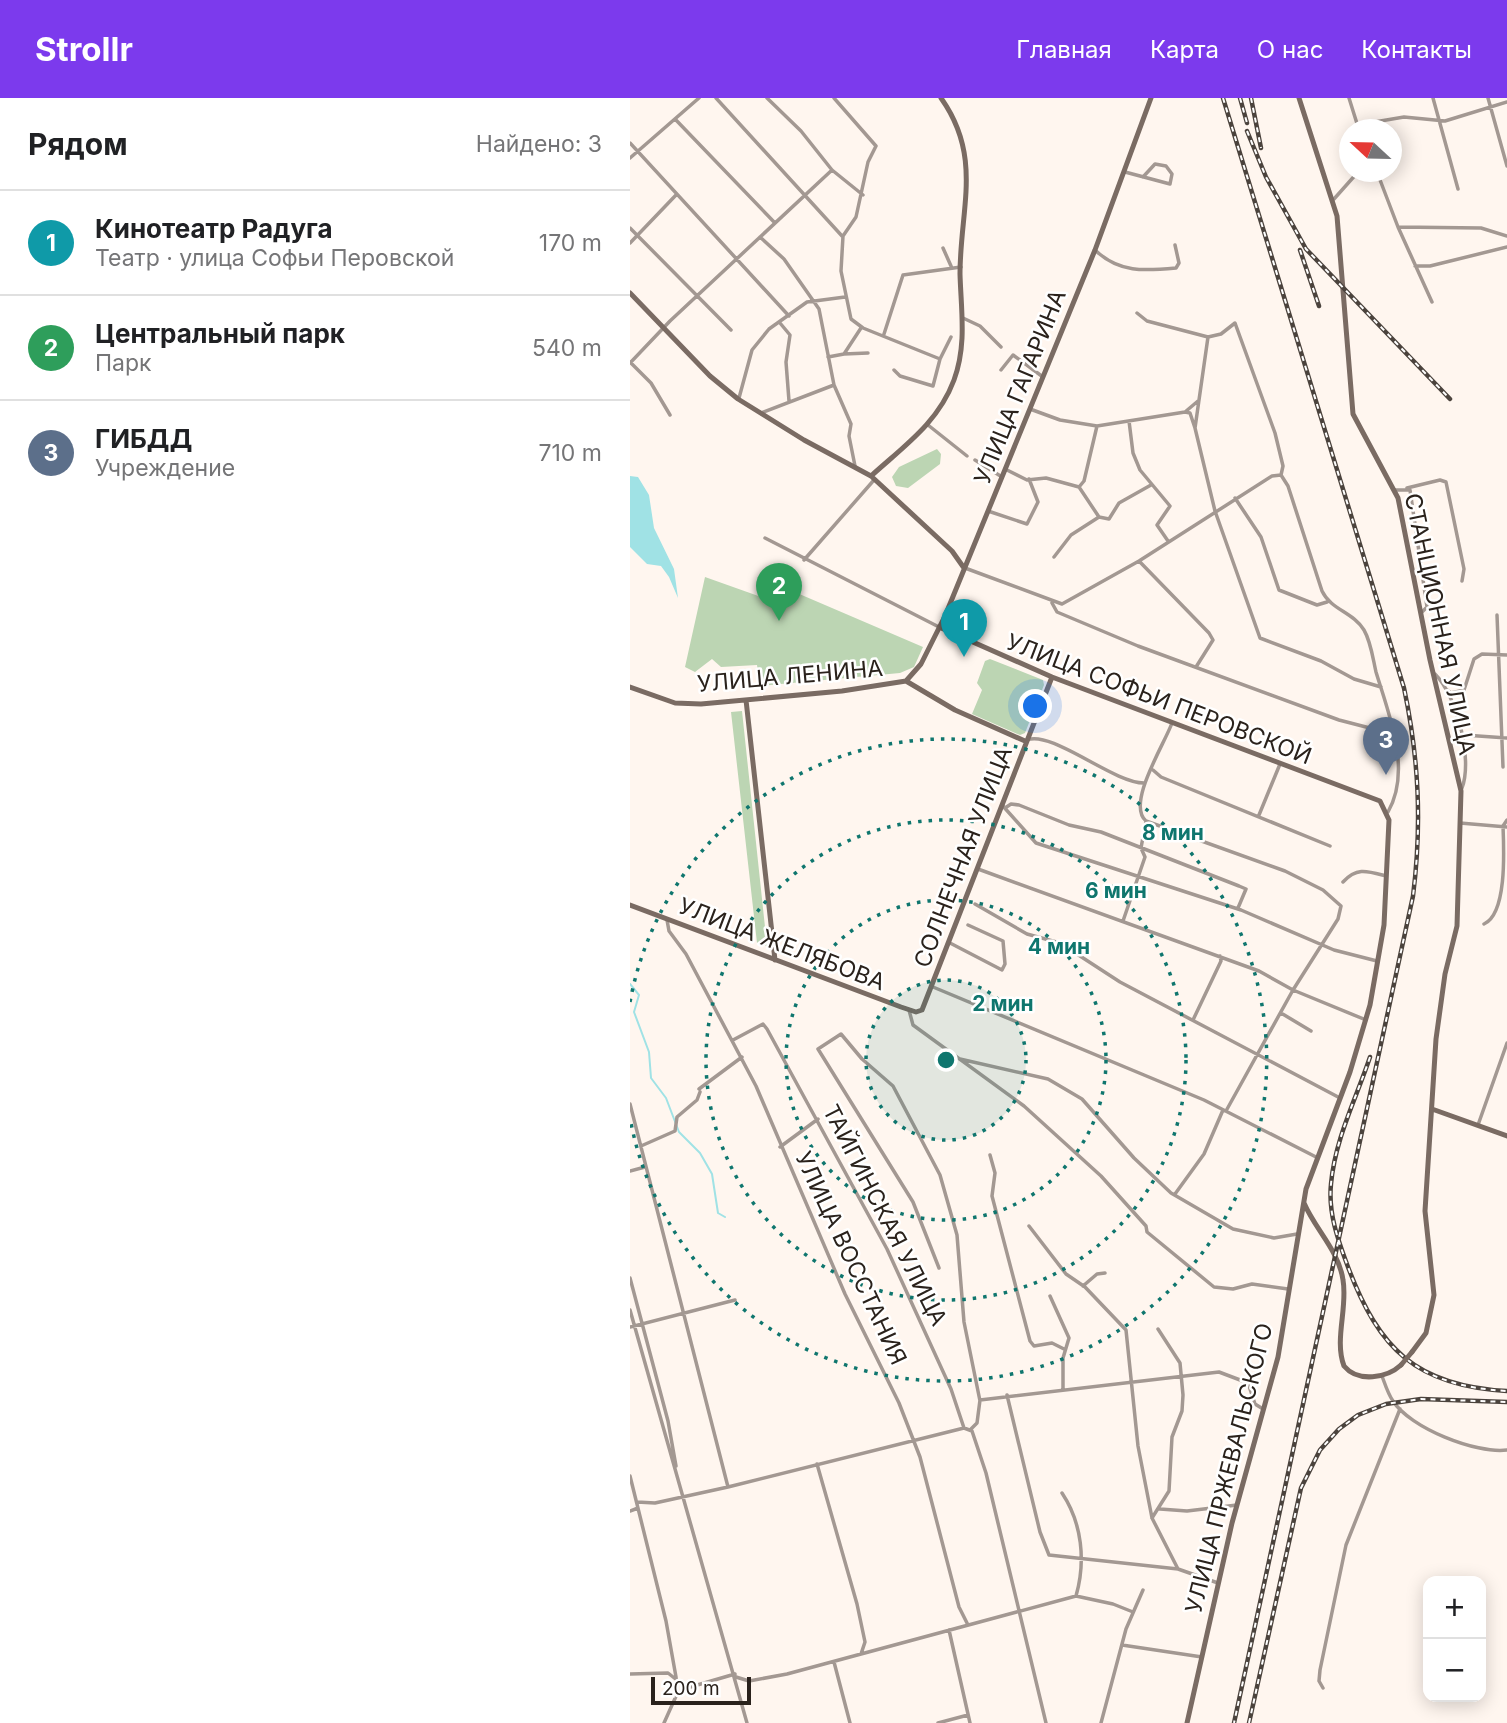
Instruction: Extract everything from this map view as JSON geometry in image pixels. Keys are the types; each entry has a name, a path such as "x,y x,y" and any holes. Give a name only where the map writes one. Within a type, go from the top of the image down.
{"main road":[{"path":"873,477 928,425 954,380 962,350 961,267 968,175 963,144 941,98"},
{"name":"УЛИЦА ГАГАРИНА","path":"906,681 920,664 939,627 964,568 1095,250 1152,98"},
{"name":"СТАНЦИОННАЯ УЛИЦА","path":"1299,98 1334,199 1341,242 1353,414 1394,490 1461,793 1457,926 1438,1016 1425,1211 1434,1295 1426,1333 1401,1365 1382,1376"},
{"path":"630,293 738,400 873,477 952,551 964,568"},
{"name":"УЛИЦА СОФЬИ ПЕРОВСКОЙ","path":"939,627 1052,677 1380,802 1388,812"},
{"name":"СОЛНЕЧНАЯ УЛИЦА","path":"922,1010 1004,806 1052,677"},
{"name":"УЛИЦА ЛЕНИНА","path":"630,687 675,702 746,700 842,691 906,681 967,716 1026,741"},
{"path":"746,700 775,960"},
{"name":"УЛИЦА ПРЖЕВАЛЬСКОГО","path":"1186,1723 1237,1505 1278,1357 1304,1203 1366,1020 1379,961 1388,812"},
{"name":"УЛИЦА ЖЕЛЯБОВА","path":"630,905 909,1010 922,1010"},
{"path":"1432,1109 1507,1136"},
{"path":"1304,1203 1342,1274 1345,1305 1342,1362 1354,1373 1382,1376"}],"street":[{"path":"630,158 699,98"},
{"path":"716,98 843,236"},
{"path":"766,98 801,131 832,170 863,195"},
{"path":"834,98 876,146 868,162 863,195 856,217 843,236 841,271 851,319 862,328 884,334 903,346 940,359"},
{"path":"1349,98 1356,119"},
{"path":"1433,98 1437,121 1458,189"},
{"path":"1488,98 1507,166"},
{"path":"1395,119 1404,117 1445,121 1507,102"},
{"path":"675,119 775,223"},
{"path":"630,143 789,316"},
{"path":"1125,172 1143,177 1170,184 1171,174 1166,166 1156,164 1143,177"},
{"path":"670,415 651,383 630,363 663,328 832,170"},
{"path":"1334,199 1349,182"},
{"path":"1381,182 1432,302"},
{"path":"630,243 676,195"},
{"path":"1398,227 1480,228 1507,236"},
{"path":"630,228 731,330"},
{"path":"760,237 784,259 819,309 834,385 849,416 849,444 855,468"},
{"path":"1095,250 1114,266 1153,271 1176,268 1179,263 1175,246"},
{"path":"1415,266 1430,266 1507,247"},
{"path":"943,248 951,266"},
{"path":"884,334 904,275 939,271 951,266 961,267"},
{"path":"738,400 752,350 769,329 812,302 845,297"},
{"path":"1137,313 1147,321 1208,337 1221,334 1235,323 1275,433 1283,466 1280,475"},
{"path":"963,318 980,326 1001,347"},
{"path":"780,323 790,335 786,362 789,401"},
{"path":"844,354 862,328"},
{"path":"894,370 900,376 933,386 940,359 951,337"},
{"path":"1195,428 1208,337"},
{"path":"828,357 868,353"},
{"path":"1002,370 1013,355 1043,377"},
{"path":"759,414 834,385"},
{"path":"1185,412 1200,400"},
{"path":"1030,409 1060,420 1097,426 1190,413 1215,511 1260,638 1321,662 1354,679 1381,687"},
{"path":"1129,421 1133,453 1151,485 1167,498 1170,506 1157,525 1168,542"},
{"path":"928,425 967,456"},
{"path":"1079,487 1084,481 1097,426"},
{"path":"975,460 1002,477"},
{"path":"1005,469 1029,479 1046,478 1079,487 1099,517"},
{"path":"964,568 1052,603 1062,604 1139,561 1272,476 1280,475"},
{"path":"1280,475 1288,486 1327,602 1352,617 1364,631 1394,734 1399,775 1397,796 1388,812"},
{"path":"804,560 873,477"},
{"path":"988,511 1027,524 1038,502 1029,479"},
{"path":"1394,490 1440,480 1446,482 1464,569 1462,580"},
{"path":"1054,557 1071,535 1099,517 1110,519 1119,503 1151,485"},
{"path":"1407,488 1410,490 1427,607 1421,613"},
{"path":"1235,498 1261,537 1279,590 1317,605 1327,602"},
{"name":"УЛИЦА СОФЬИ ПЕРОВСКОЙ","path":"765,538 939,627"},
{"path":"1139,561 1213,640 1196,667"},
{"path":"1052,603 1057,612 1071,619 1196,667 1339,720 1394,734"},
{"path":"1497,615 1505,738 1503,768"},
{"path":"1433,672 1451,692 1464,690 1474,659 1482,654 1507,654"},
{"path":"1446,688 1463,735 1466,763 1461,793"},
{"path":"1172,723 1153,770 1144,783 1138,802 1142,817 1146,821 1284,871 1323,890 1341,906 1338,919 1293,990 1260,1054 1225,1110 1204,1154 1175,1194"},
{"path":"1463,735 1505,738"},
{"path":"1026,741 1033,738 1044,740 1101,769 1144,783"},
{"path":"1259,815 1280,764"},
{"path":"1153,770 1161,777 1330,846"},
{"path":"1238,909 1245,888 1101,832 1034,814 1019,805 1004,806 1036,843 1238,909 1320,945 1379,961"},
{"path":"1484,925 1492,922 1498,914 1506,888 1507,820"},
{"path":"1123,921 1145,857 1141,848 1146,821"},
{"path":"1460,823 1505,826"},
{"path":"978,869 1259,971 1293,990 1366,1020"},
{"path":"1343,882 1353,871 1363,870 1386,876"},
{"path":"975,904 1027,934 1060,943 1119,982 1340,1098"},
{"name":"УЛИЦА ВОССТАНИЯ","path":"667,920 669,931 686,954 742,1058 845,1294 899,1403 914,1441 963,1618 968,1625"},
{"path":"950,943 1002,970 1005,964 1003,941 968,925"},
{"path":"1193,1020 1218,969 1220,956"},
{"path":"933,987 1225,1110 1318,1158"},
{"path":"909,1010 913,1025 1024,1106 1101,1176 1146,1226 1147,1232 1214,1287 1233,1289 1252,1284 1288,1289"},
{"path":"1281,1013 1311,1031"},
{"name":"ТАЙГИНСКАЯ УЛИЦА","path":"733,1040 763,1024 818,1119 913,1302 951,1389 964,1428"},
{"path":"939,1268 914,1202 855,1104 818,1049 841,1034 893,1086 940,1175 957,1235 964,1322 980,1401 977,1423 971,1431"},
{"path":"1478,1125 1507,1043"},
{"path":"954,1057 1048,1079 1082,1099 1143,1167 1175,1194 1233,1228 1274,1238 1297,1234"},
{"path":"641,1146 676,1131 677,1117 697,1100 699,1091 742,1058"},
{"path":"630,1104 728,1487"},
{"path":"780,1147 818,1119"},
{"path":"990,1155 995,1173 992,1196 1030,1341 1034,1346 1052,1343 1064,1349"},
{"path":"630,1171 645,1167"},
{"path":"1029,1226 1066,1274 1083,1286 1126,1329 1138,1446 1152,1518 1178,1569"},
{"path":"1083,1286 1097,1274 1105,1273"},
{"path":"630,1278 668,1421 678,1475"},
{"path":"1050,1296 1069,1338 1064,1349 1063,1389"},
{"path":"632,1327 735,1300"},
{"path":"630,1310 632,1327 685,1497 747,1723"},
{"path":"1152,1518 1169,1491 1172,1437 1182,1411 1180,1363 1158,1329"},
{"path":"980,1401 1007,1395 1037,1395 1063,1389 1219,1373 1240,1378 1248,1383 1255,1404 1263,1409"},
{"path":"1382,1376 1393,1402 1422,1426 1486,1450 1507,1450"},
{"path":"1007,1395 1049,1555 1178,1569 1218,1583"},
{"path":"1323,1688 1319,1681 1320,1670 1346,1545 1402,1411"},
{"path":"637,1502 655,1503 685,1497 964,1428 971,1431 986,1473 1046,1723"},
{"path":"817,1464 857,1604 865,1642 861,1654"},
{"path":"630,1476 666,1620 676,1677 677,1694 664,1723"},
{"path":"1062,1493 1077,1521 1081,1560 1076,1596"},
{"path":"1160,1508 1187,1511 1237,1505"},
{"path":"630,1511 638,1508"},
{"path":"1101,1723 1122,1645 1143,1590"},
{"path":"630,1674 668,1673 687,1688 736,1676 749,1681 834,1662 1076,1596 1113,1604 1133,1612"},
{"path":"961,1626 963,1618"},
{"path":"949,1629 971,1723"},
{"path":"1122,1645 1202,1657"},
{"path":"834,1662 850,1723"},
{"path":"938,1723 968,1715"}],"green space":[{"path":"937,449 941,454 940,464 908,488 896,486 892,477 899,467"},
{"path":"705,577 775,602 783,587 923,647 914,667 900,673 760,686 757,665 721,667 712,659 695,672 685,667"},
{"path":"990,659 1043,680 1044,685 1025,733 1020,735 972,714 982,690 977,683 985,661"},
{"path":"742,711 767,946 757,943 731,712"}],"water":[{"path":"630,476 638,477 649,495 654,528 674,569 678,598 661,566 647,564 630,547"}],"waterway":[{"path":"630,984 639,995 634,1012 649,1052 651,1078 666,1098 679,1132 700,1153 712,1174 718,1213 725,1217"}],"railway":[{"path":"1223,98 1404,688 1418,792 1418,843 1413,896 1234,1723"},
{"path":"1240,98 1247,123"},
{"path":"1251,98 1261,148"},
{"path":"1247,131 1266,177 1306,249 1450,399"},
{"path":"1300,250 1319,306"},
{"path":"1370,1057 1341,1135 1331,1184 1332,1216 1348,1267 1373,1320 1405,1358 1448,1381 1475,1388 1507,1391"},
{"path":"1249,1723 1301,1488 1320,1450 1339,1429 1358,1415 1386,1404 1421,1399 1507,1402"}],"place":[{"name":"Центральный парк","path":"779,621"},
{"name":"Кинотеатр Радуга","path":"964,657"},
{"name":"ГИБДД","path":"1386,775"}]}
